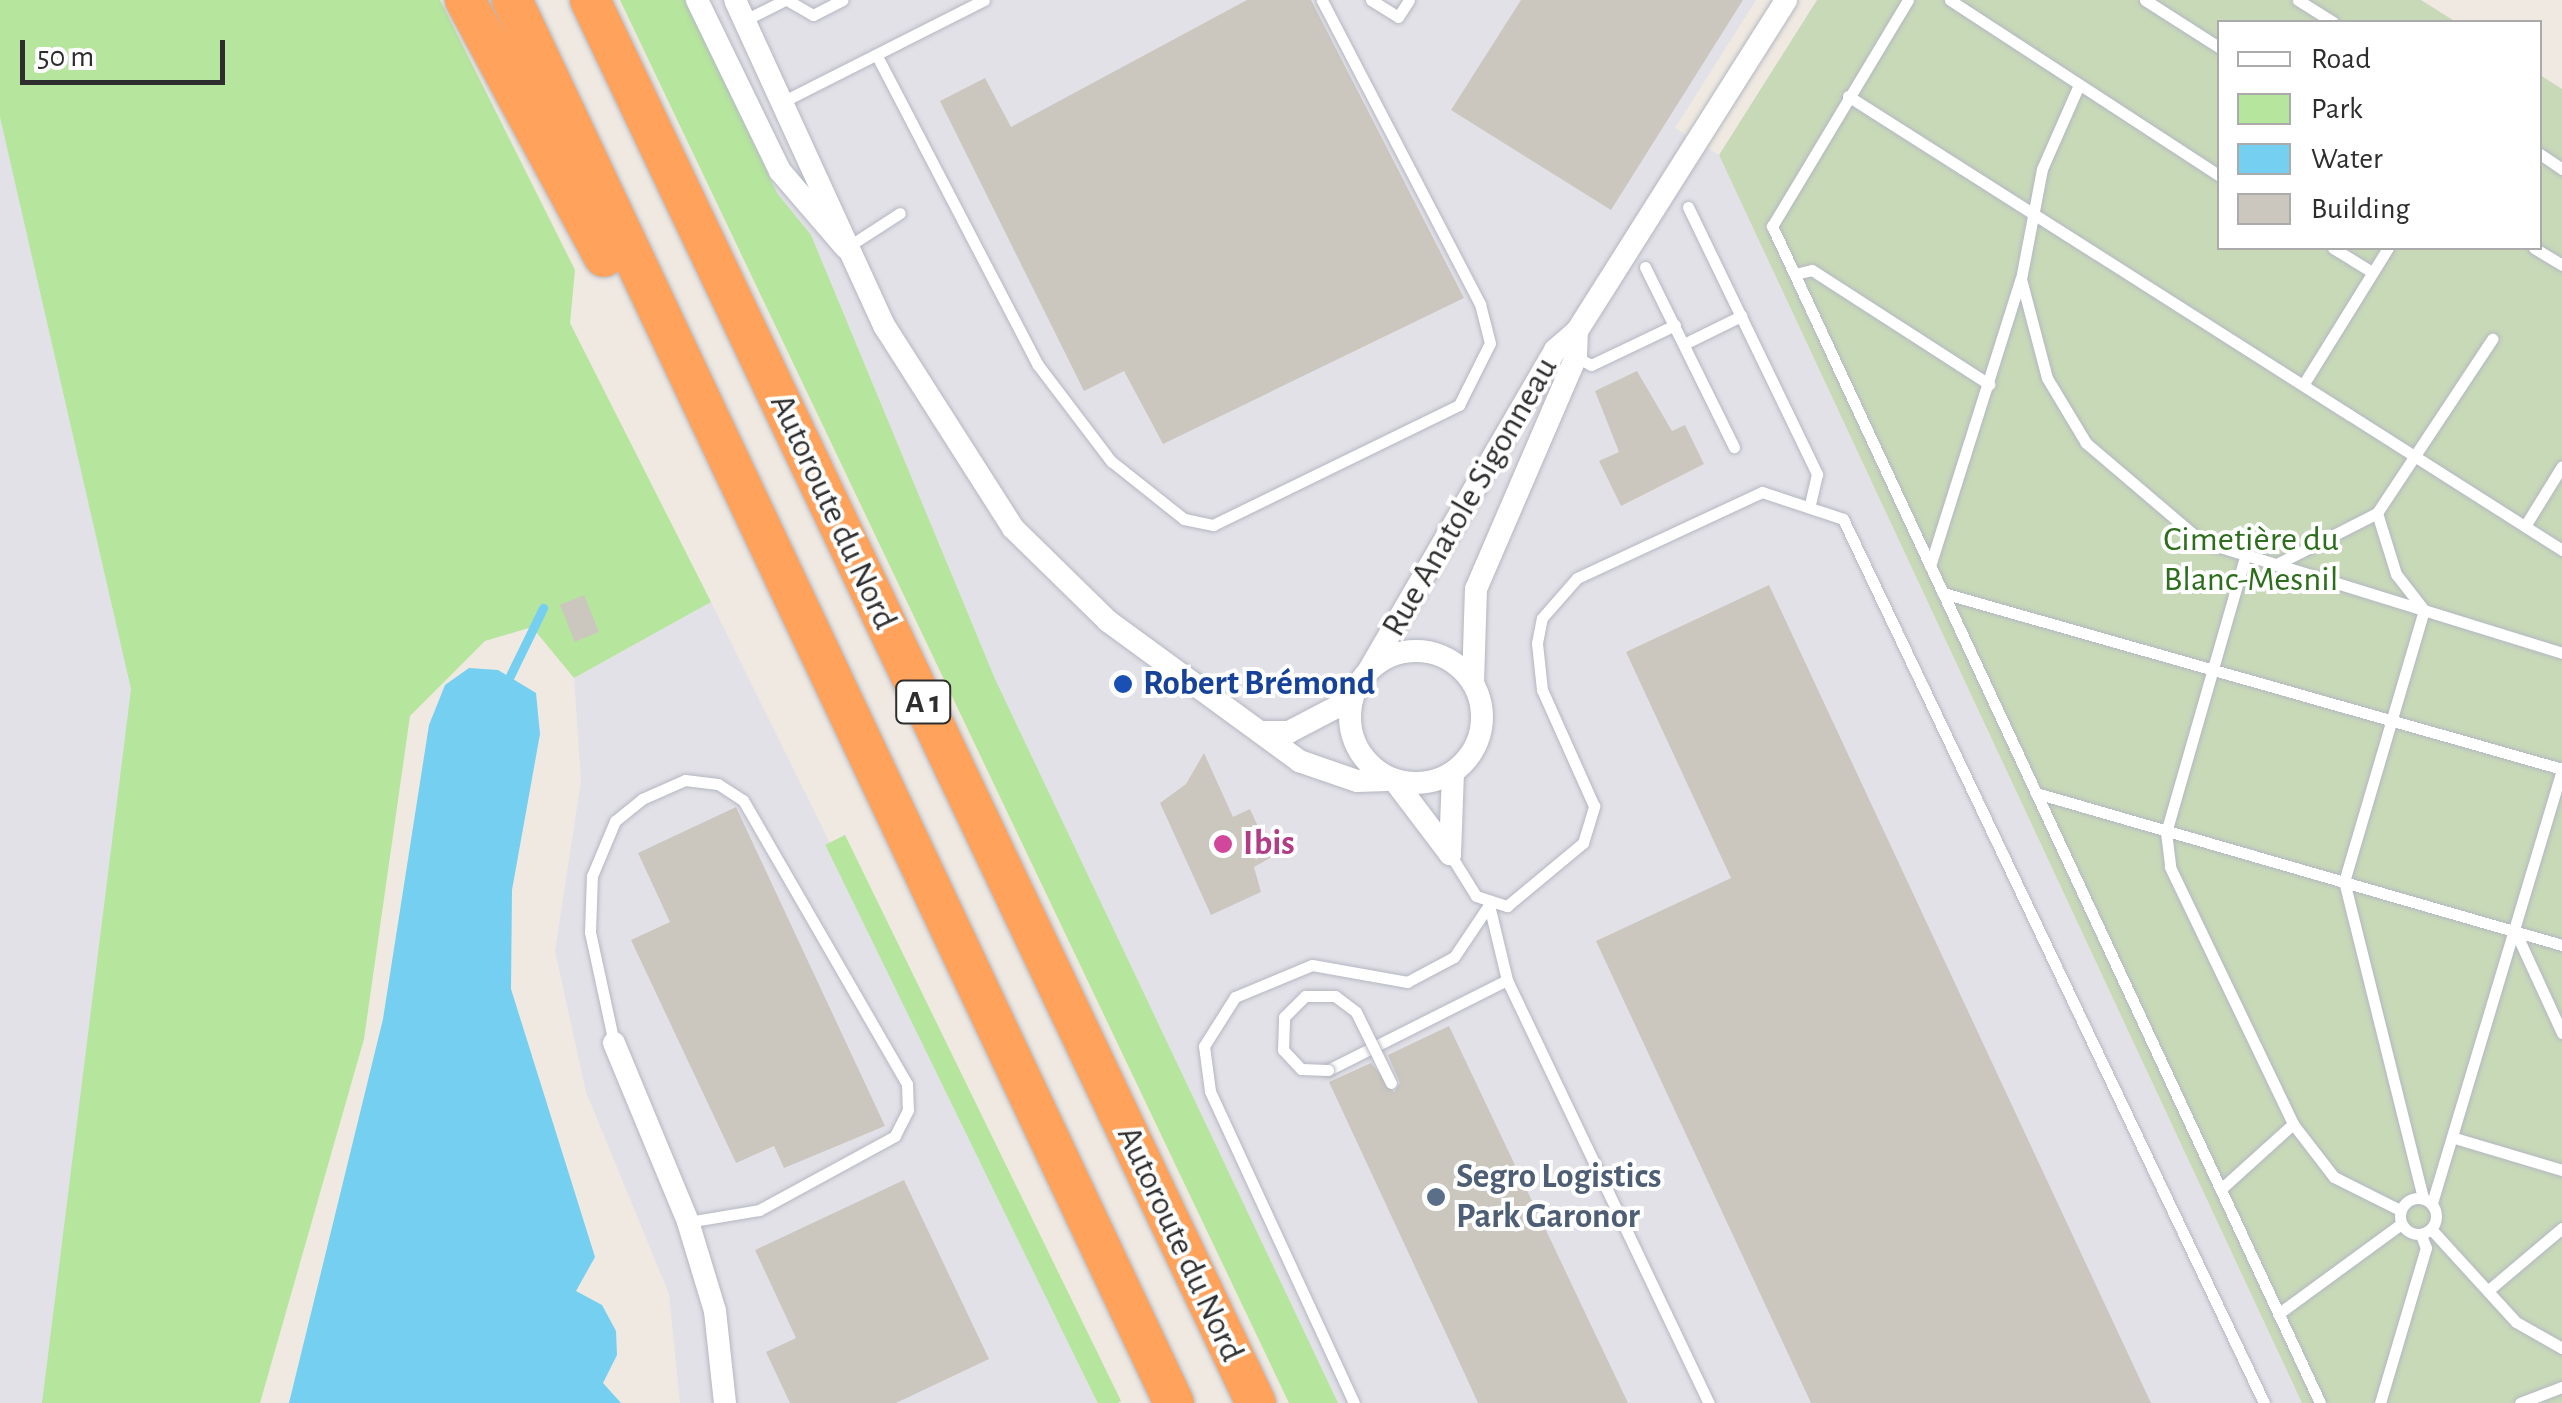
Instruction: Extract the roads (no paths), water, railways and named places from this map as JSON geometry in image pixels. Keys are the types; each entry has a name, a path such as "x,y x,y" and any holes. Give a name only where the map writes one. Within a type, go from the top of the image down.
{"highway":[{"path":"465,0 607,262 658,321"},
{"name":"Autoroute du Nord","path":"512,0 658,321 1174,1403"},
{"name":"Autoroute du Nord","path":"590,0 1256,1403"}],"street":[{"path":"696,0 780,171 846,248 934,414 1014,528 1142,648 1266,732 1299,761 1357,781 1453,772"},
{"name":"Rue Anatole Sigonneau","path":"1369,670 1555,350 1577,331 1786,0"},
{"path":"714,36 740,10 841,217 846,248"},
{"path":"754,118 784,101"},
{"name":"Rue Anatole Sigonneau","path":"1473,683 1476,589 1576,358 1577,331"},
{"path":"1425,651 1473,683 1482,722 1453,772 1450,854 1394,780 1353,739 1352,699 1369,670 1425,651"},
{"path":"1266,732 1289,732 1352,699"},
{"path":"614,1042 688,1222 714,1311 725,1403"}],"lane":[{"path":"740,10 786,0 813,14 842,0"},
{"path":"784,101 878,58 984,0"},
{"path":"878,58 1038,365 1111,461 1184,518 1213,525 1459,404 1490,343 1474,290 1322,0"},
{"path":"1371,0 1398,16 1409,0"},
{"path":"1908,0 1775,211 1772,226 2320,1403"},
{"path":"1950,0 2217,174"},
{"path":"2145,0 2217,46"},
{"path":"2298,0 2330,20"},
{"path":"1930,566 2020,279 2033,213 2078,87"},
{"path":"1848,96 2562,550"},
{"path":"1688,207 1818,474 1810,502"},
{"path":"846,248 900,213"},
{"path":"2336,250 2372,272"},
{"path":"2302,385 2387,250"},
{"path":"2537,250 2562,265"},
{"path":"1645,267 1734,447"},
{"path":"1795,274 1812,270 1989,384"},
{"path":"2020,279 2047,378 2086,443 2202,541 2562,653"},
{"path":"1684,344 1740,316"},
{"path":"1576,358 1591,365 1675,325"},
{"path":"2275,566 2377,514 2492,339"},
{"path":"2525,526 2562,466"},
{"path":"1354,1403 1210,1092 1204,1046 1236,997 1312,965 1407,982 1454,957 1490,906 1525,900 1574,858 1591,825 1589,787 1538,666 1542,618 1559,594 1742,498 1782,493 1810,502 1856,536 2264,1403"},
{"path":"2377,514 2396,574 2424,610"},
{"path":"1943,593 2213,670 2392,720 2562,770 2458,1139 2428,1200 2400,1210 2334,1178 2294,1124 2170,867 2166,832 2213,670 2245,557"},
{"path":"2380,1403 2426,1248 2428,1200 2344,881 2424,610"},
{"path":"614,1042 590,932 592,876 614,821 642,799 686,780 718,784 743,800 907,1084 908,1110 895,1136 758,1210 688,1222"},
{"path":"2036,793 2562,945"},
{"path":"1450,854 1490,906 1506,980 1708,1403"},
{"path":"2516,933 2562,1034"},
{"path":"1392,1084 1356,1012 1334,996 1306,996 1284,1017 1283,1050 1301,1070 1328,1070 1506,980"},
{"path":"2220,1190 2294,1124"},
{"path":"2458,1139 2562,1170"},
{"path":"2400,1210 2401,1224"},
{"path":"2278,1314 2401,1224"},
{"path":"2401,1224 2426,1232 2491,1288 2516,1322 2562,1348"},
{"path":"2491,1288 2562,1228"},
{"path":"2520,1403 2562,1387"}],"water":[{"path":"469,668 498,670 536,693 540,734 512,890 511,989 595,1257 576,1291 602,1305 616,1331 617,1355 603,1383 621,1403 289,1403 383,1019 429,725 445,685"}],"waterway":[{"path":"505,686 543,608"}],"place":[{"name":"Robert Brémond","path":"1123,684"},
{"name":"Ibis","path":"1223,844"},
{"name":"Segro Logistics Park Garonor","path":"1436,1197"}],"park label":[{"name":"Cimetière du Blanc-Mesnil","path":"2251,560"}]}
